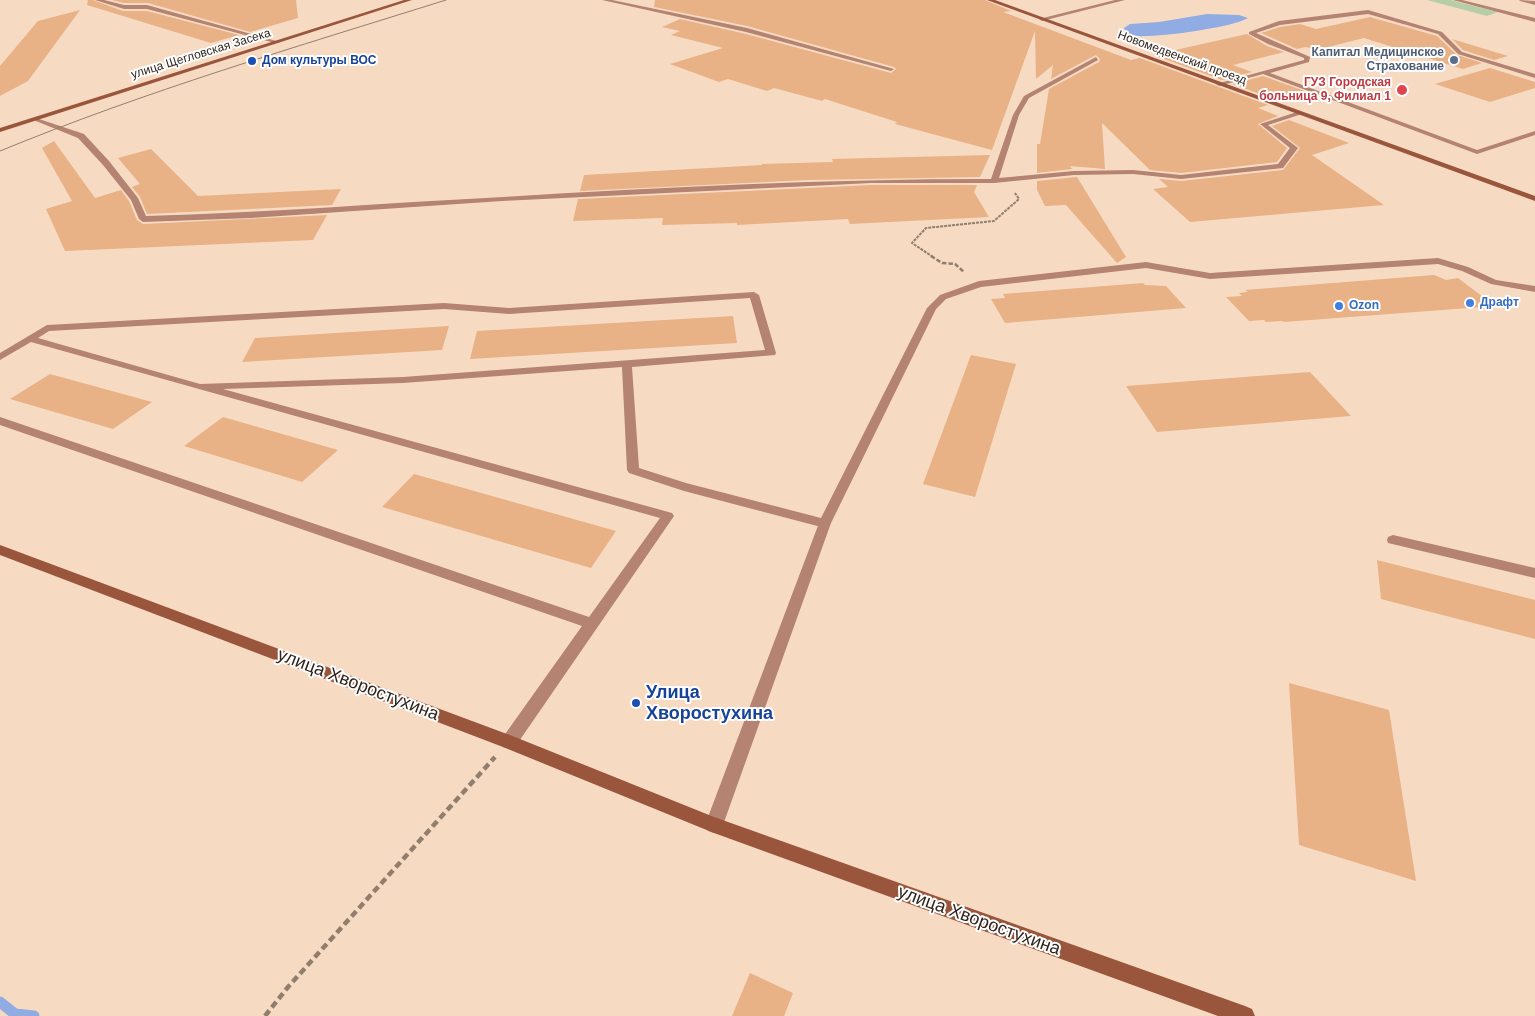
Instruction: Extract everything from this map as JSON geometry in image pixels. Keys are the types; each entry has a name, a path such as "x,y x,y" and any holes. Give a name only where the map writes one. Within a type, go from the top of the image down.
{"street":[{"path":"99,0 124,7 147,7 277,42"},
{"name":"улица Щегловская Засека","path":"0,130 408,0"},
{"path":"605,0 747,30 891,69"},
{"name":"Новомедвенский проезд","path":"990,0 1535,199"},
{"path":"1042,19 1122,0"},
{"path":"1456,0 1535,20"},
{"path":"1522,0 1535,3"},
{"path":"1219,84 1306,61 1307,56 1270,43 1251,33 1279,23 1368,12 1440,34 1460,53 1535,76"},
{"path":"994,181 1016,115 1026,97 1096,59"},
{"path":"1262,72 1477,152 1535,133"},
{"path":"34,118 81,136 106,163 135,200 143,219 251,216 502,199 852,182 994,181 1074,173 1133,172 1180,177 1280,166 1294,148 1263,124 1300,113"},
{"path":"714,826 825,523 932,308 943,297 979,284 1146,265 1210,276 1438,261 1465,269 1494,282 1535,290"},
{"path":"0,357 48,328 444,306 509,311 754,295 771,353 403,380 200,386"},
{"path":"30,339 668,516 509,742"},
{"path":"627,364 633,470 684,487 825,523"},
{"path":"0,421 592,624"},
{"path":"1393,540 1535,572"},
{"name":"улица Хворостухина","path":"0,550 509,742 714,826 1245,1016"}],"path":[{"path":"979,284 955,264 942,264 912,242 926,228 994,220 1019,199 1006,180"},
{"path":"264,1016 509,742"}],"green space":[{"path":"1427,0 1450,0 1498,12 1487,16"}],"water":[{"path":"1207,14 1239,15 1248,18 1225,26 1151,36 1127,35 1124,28 1130,24 1159,22"}],"building":[{"path":"88,0 123,11 147,11 239,35 211,43 87,5"},
{"path":"112,0 296,0 298,18 250,32 148,3 124,3"},
{"path":"655,0 985,0 1011,11 1003,12 1131,60 1140,58 1268,105 1258,108 1278,116 1258,124 1287,148 1277,162 1181,173 1150,170 1102,123 1105,169 1070,166 1072,169 1037,173 1037,144 1040,144 1049,89 1099,62 1100,59 1096,55 1051,79 1053,65 1036,79 1035,31 992,150 895,124 897,122 825,99 822,101 774,88 767,91 728,79 719,82 670,64 723,48 671,35 680,31 662,27 680,19 746,34 891,73 896,69 747,26 654,7"},
{"path":"80,10 28,81 0,96 0,66 38,21"},
{"path":"1370,17 1437,36 1457,55 1482,63 1463,69 1364,38 1316,50 1306,47 1297,49 1261,33 1280,27 1300,24 1316,29"},
{"path":"1247,34 1267,46 1284,52 1233,65 1252,72 1222,80 1153,55"},
{"path":"1452,39 1508,56 1494,60 1463,50"},
{"path":"1490,68 1535,82 1535,88 1490,102 1435,84"},
{"path":"1263,76 1310,93 1281,102 1233,84"},
{"path":"1289,120 1349,143 1312,155 1384,205 1190,222 1153,189 1168,187 1159,179 1181,181 1283,170 1300,148 1272,126"},
{"path":"54,141 95,198 121,190 129,201 137,220 143,224 327,215 313,240 65,251 46,209 72,201 42,148"},
{"path":"151,149 198,196 341,189 332,205 147,214 140,197 132,187 140,184 118,158"},
{"path":"990,155 980,177 808,180 580,191 584,175 762,164 833,162 832,159"},
{"path":"1077,177 1126,257 1117,263 1066,205 1045,206 1037,190 1037,181"},
{"path":"871,185 977,185 974,192 989,217 850,224 848,219 737,225 737,223 662,225 663,218 573,221 578,199"},
{"path":"1434,275 1446,280 1458,278 1495,306 1266,322 1264,320 1249,321 1226,297 1242,296 1239,293 1248,292 1245,290"},
{"path":"1143,283 1145,285 1166,286 1186,308 1005,323 991,299 1005,298 1003,294"},
{"path":"733,316 737,343 470,359 477,331"},
{"path":"449,326 442,350 242,362 255,338"},
{"path":"971,355 1016,364 975,497 923,484"},
{"path":"1310,372 1351,416 1157,432 1126,386"},
{"path":"50,374 152,402 113,429 10,399"},
{"path":"223,417 338,450 302,482 184,446"},
{"path":"414,474 616,531 591,568 382,507"},
{"path":"1377,560 1535,600 1535,639 1381,599"},
{"path":"1289,683 1389,710 1416,881 1299,845"},
{"path":"750,973 793,993 784,1016 732,1016"}],"waterway":[{"path":"0,1002 15,1014 34,1016"}],"tram line":[{"path":"0,151 166,89 446,0"}],"place":[{"name":"Капитал Медицинское Страхование","path":"1454,60"},
{"name":"Дом культуры ВОС","path":"252,61"},
{"name":"ГУЗ Городская больница 9, Филиал 1","path":"1402,90"},
{"name":"Драфт","path":"1470,303"},
{"name":"Ozon","path":"1339,306"},
{"name":"Улица Хворостухина","path":"636,703"}]}
